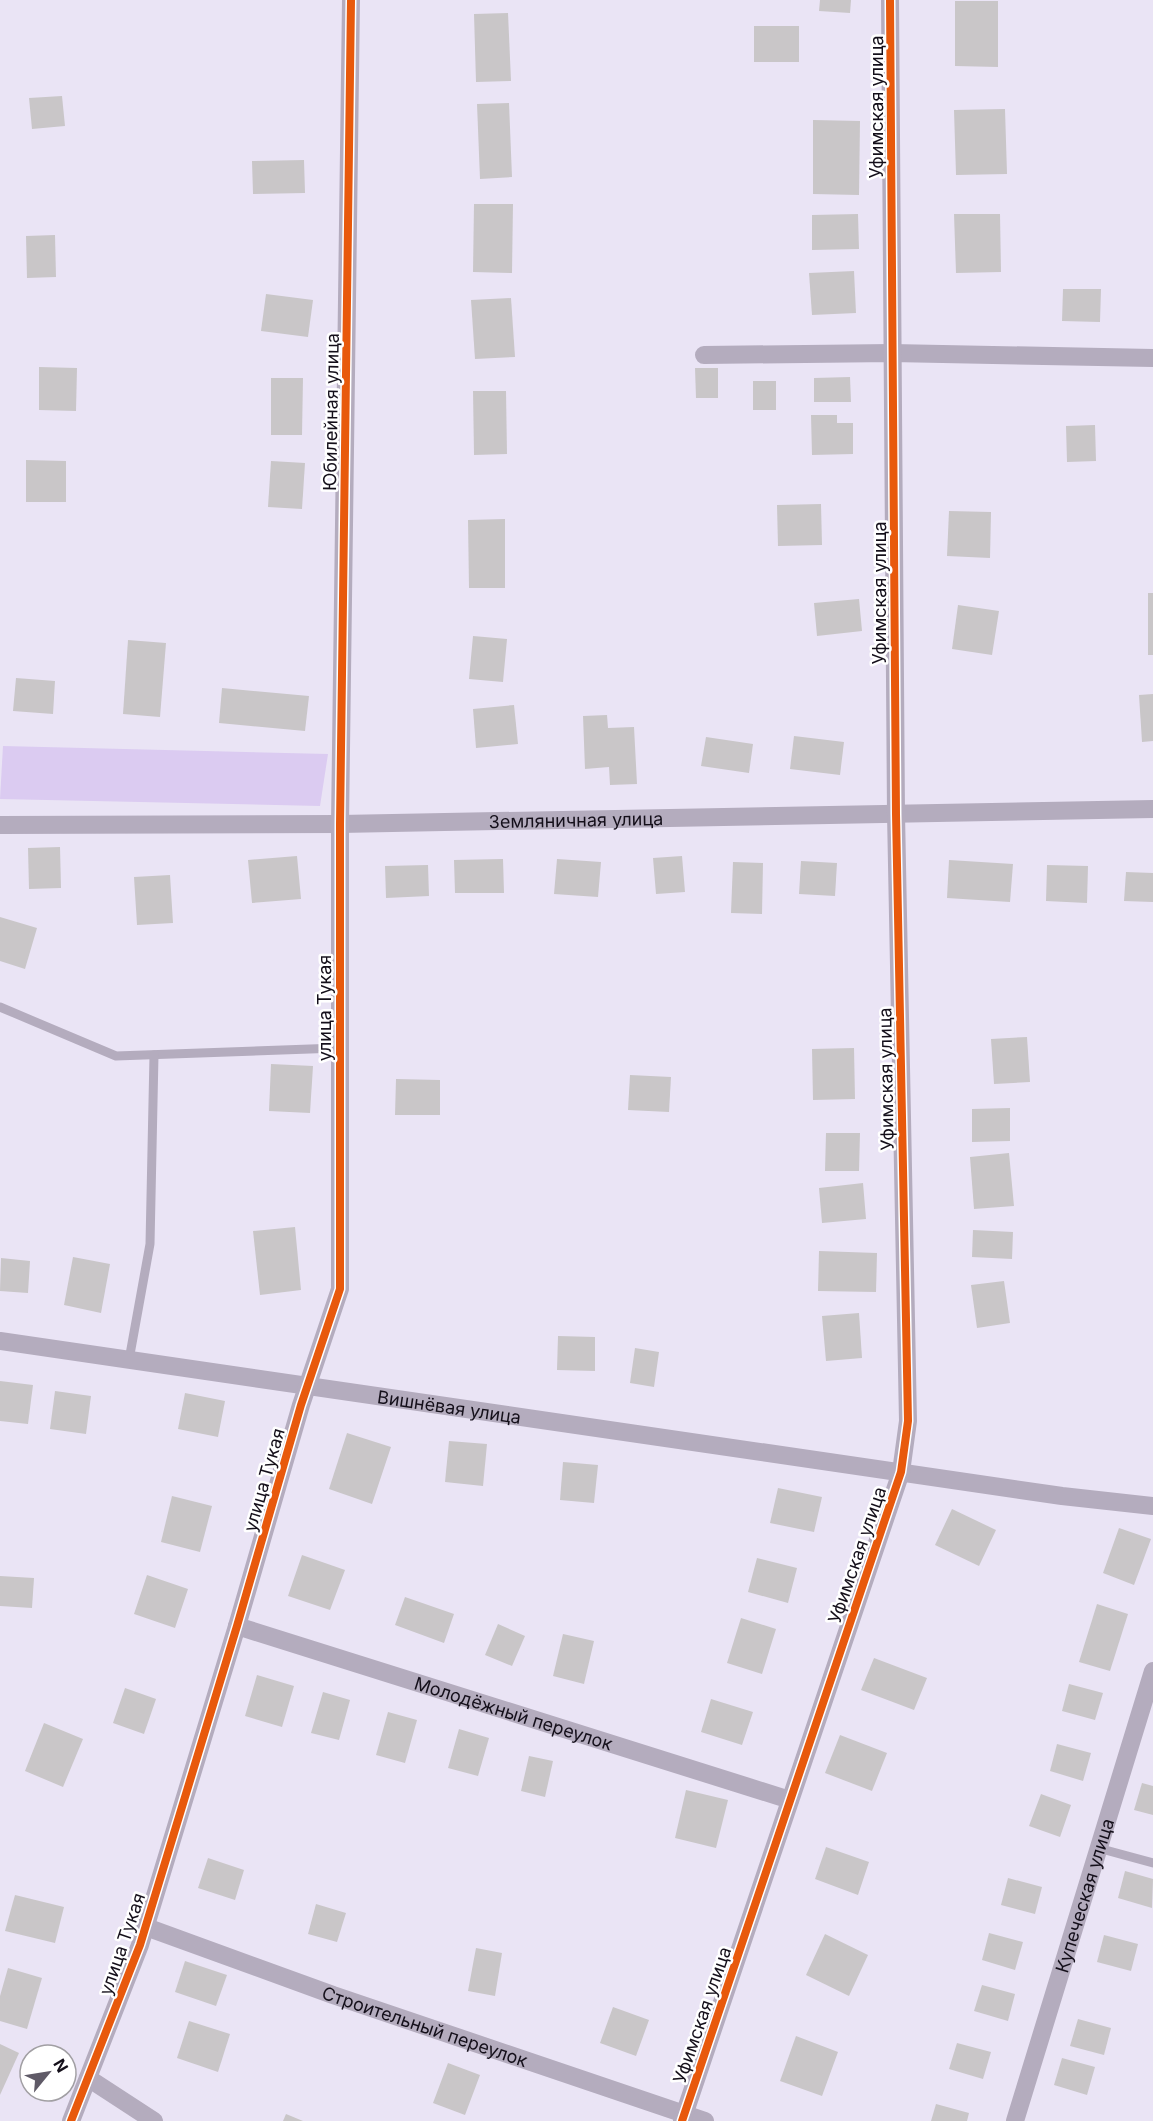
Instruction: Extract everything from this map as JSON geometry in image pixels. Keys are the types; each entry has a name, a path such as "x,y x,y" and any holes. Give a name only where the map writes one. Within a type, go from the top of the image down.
{"street":[{"name":"Юбилейная улица","path":"340,824 351,0"},
{"name":"Уфимская улица","path":"683,2118 901,1472 908,1421 896,814 890,0"},
{"path":"705,355 892,353 1153,358"},
{"name":"Земляничная улица","path":"0,825 340,824 1153,809"},
{"name":"улица Тукая","path":"70,2121 146,1927 307,1386 340,1289 338,1048 340,824"},
{"name":"Вишнёвая улица","path":"0,1341 1062,1496 1153,1506"},
{"name":"Молодёжный переулок","path":"237,1626 790,1800"},
{"name":"Купеческая улица","path":"1015,2121 1153,1671"},
{"name":"Строительный переулок","path":"146,1927 683,2118 705,2121"},
{"path":"88,2078 154,2121"}],"lane":[{"path":"0,1007 116,1056 338,1048"},
{"path":"129,1360 150,1244 154,1055"},
{"path":"1098,1848 1153,1863"}],"shaded area":[{"path":"3,746 328,754 320,806 0,799"}],"building":[{"path":"820,0 851,0 850,13 819,11"},
{"path":"955,1 998,1 998,67 955,66"},
{"path":"508,13 511,81 476,82 474,14"},
{"path":"754,26 799,26 799,62 754,62"},
{"path":"62,96 65,126 32,129 29,98"},
{"path":"509,103 512,177 480,179 477,104"},
{"path":"1005,109 1007,174 956,175 954,110"},
{"path":"813,120 860,121 859,195 813,194"},
{"path":"304,160 305,193 253,194 252,161"},
{"path":"474,204 513,204 512,273 473,272"},
{"path":"858,214 859,249 812,250 812,215"},
{"path":"954,214 1000,214 1001,272 956,273"},
{"path":"55,235 56,277 27,278 26,236"},
{"path":"854,271 856,313 812,315 809,273"},
{"path":"1063,289 1101,289 1100,322 1062,321"},
{"path":"266,294 313,300 308,337 261,331"},
{"path":"511,298 515,357 475,359 471,300"},
{"path":"39,367 77,368 76,411 39,410"},
{"path":"695,368 718,368 718,398 696,398"},
{"path":"850,377 851,402 814,402 814,378"},
{"path":"271,378 303,378 302,435 271,435"},
{"path":"753,381 776,381 776,410 753,410"},
{"path":"473,391 506,391 507,454 474,455"},
{"path":"811,415 837,415 837,423 853,423 853,454 812,455"},
{"path":"1095,425 1096,461 1067,462 1066,426"},
{"path":"26,460 66,461 66,502 26,502"},
{"path":"271,461 305,463 302,509 268,507"},
{"path":"821,504 822,545 778,546 777,505"},
{"path":"949,511 991,512 990,558 947,556"},
{"path":"505,519 505,588 469,588 468,520"},
{"path":"1148,593 1153,593 1153,655 1148,655"},
{"path":"859,599 862,631 817,636 814,603"},
{"path":"958,605 999,611 992,655 952,649"},
{"path":"473,636 507,639 503,682 469,679"},
{"path":"128,640 166,643 160,717 123,714"},
{"path":"16,678 55,681 53,714 13,711"},
{"path":"222,688 309,696 305,731 219,723"},
{"path":"1153,694 1153,741 1142,742 1139,695"},
{"path":"514,705 518,744 476,748 473,709"},
{"path":"607,715 608,728 634,727 637,784 610,785 609,767 585,769 583,716"},
{"path":"794,736 844,742 840,775 790,769"},
{"path":"706,737 753,744 749,773 701,766"},
{"path":"60,847 61,888 29,889 28,848"},
{"path":"297,856 301,899 252,903 248,860"},
{"path":"682,856 685,892 656,894 653,858"},
{"path":"503,859 504,893 455,893 454,860"},
{"path":"557,859 601,862 598,897 554,894"},
{"path":"949,860 1013,864 1010,902 947,898"},
{"path":"801,861 837,863 835,896 799,894"},
{"path":"733,862 763,863 762,914 731,913"},
{"path":"428,865 429,896 386,898 385,866"},
{"path":"1047,865 1088,866 1087,903 1046,901"},
{"path":"1126,872 1153,873 1153,902 1124,901"},
{"path":"170,875 173,923 137,925 134,877"},
{"path":"0,917 37,928 25,969 0,961"},
{"path":"1027,1037 1030,1082 994,1084 991,1039"},
{"path":"854,1048 855,1099 813,1100 812,1049"},
{"path":"271,1064 313,1066 310,1113 269,1111"},
{"path":"630,1075 671,1077 669,1112 628,1110"},
{"path":"396,1079 440,1080 440,1115 395,1115"},
{"path":"1010,1108 1010,1141 972,1142 972,1109"},
{"path":"826,1133 860,1133 859,1171 825,1171"},
{"path":"1009,1153 1014,1206 974,1209 970,1157"},
{"path":"863,1183 866,1219 822,1223 819,1188"},
{"path":"295,1227 301,1290 260,1295 253,1231"},
{"path":"973,1230 1013,1232 1012,1259 972,1257"},
{"path":"819,1251 877,1253 876,1292 818,1291"},
{"path":"73,1257 110,1264 101,1313 64,1305"},
{"path":"1,1258 30,1261 28,1293 0,1291"},
{"path":"1004,1281 1010,1323 977,1328 971,1285"},
{"path":"859,1313 862,1358 826,1361 822,1316"},
{"path":"558,1336 595,1337 595,1371 557,1370"},
{"path":"635,1348 659,1352 654,1387 630,1383"},
{"path":"0,1381 33,1385 28,1424 0,1421"},
{"path":"55,1391 91,1396 86,1434 50,1429"},
{"path":"185,1393 225,1401 218,1437 178,1429"},
{"path":"347,1433 391,1447 372,1504 329,1489"},
{"path":"449,1441 487,1444 483,1486 445,1482"},
{"path":"563,1462 598,1465 594,1503 560,1500"},
{"path":"778,1488 822,1497 814,1532 770,1523"},
{"path":"172,1496 212,1506 200,1552 161,1542"},
{"path":"952,1509 996,1530 979,1566 935,1545"},
{"path":"1119,1528 1151,1539 1134,1585 1103,1573"},
{"path":"302,1555 345,1570 330,1610 288,1596"},
{"path":"757,1558 797,1568 788,1603 748,1592"},
{"path":"147,1575 188,1589 175,1628 134,1614"},
{"path":"0,1576 34,1578 32,1608 0,1606"},
{"path":"405,1597 454,1614 444,1643 395,1625"},
{"path":"1097,1604 1128,1614 1110,1671 1079,1662"},
{"path":"741,1618 776,1629 762,1674 727,1663"},
{"path":"498,1624 525,1636 512,1666 485,1655"},
{"path":"563,1634 594,1641 584,1684 553,1676"},
{"path":"874,1658 927,1678 914,1710 861,1690"},
{"path":"257,1675 294,1686 282,1727 245,1716"},
{"path":"1069,1684 1103,1693 1095,1720 1062,1711"},
{"path":"125,1688 156,1699 144,1734 113,1723"},
{"path":"323,1692 350,1700 339,1740 311,1733"},
{"path":"711,1699 753,1712 742,1745 701,1732"},
{"path":"388,1712 417,1720 405,1763 376,1755"},
{"path":"44,1723 83,1739 63,1787 25,1771"},
{"path":"459,1729 489,1738 478,1776 448,1768"},
{"path":"840,1735 887,1753 872,1791 825,1773"},
{"path":"1057,1744 1091,1753 1083,1781 1050,1771"},
{"path":"529,1756 553,1761 545,1797 521,1791"},
{"path":"1142,1783 1153,1786 1153,1815 1134,1810"},
{"path":"686,1790 728,1800 716,1848 675,1838"},
{"path":"1041,1794 1071,1805 1060,1837 1029,1826"},
{"path":"826,1847 869,1862 858,1895 815,1879"},
{"path":"208,1858 244,1870 235,1900 198,1888"},
{"path":"1125,1871 1153,1879 1152,1908 1118,1898"},
{"path":"1008,1878 1042,1887 1035,1914 1001,1905"},
{"path":"15,1895 64,1907 55,1943 5,1931"},
{"path":"316,1904 346,1913 337,1942 308,1934"},
{"path":"989,1933 1023,1942 1015,1970 982,1960"},
{"path":"825,1934 868,1955 849,1996 806,1975"},
{"path":"1104,1935 1138,1944 1131,1971 1097,1962"},
{"path":"476,1948 502,1953 495,1996 468,1991"},
{"path":"185,1961 227,1975 216,2006 175,1992"},
{"path":"8,1968 42,1978 27,2029 0,2021 0,1996"},
{"path":"982,1985 1015,1994 1008,2021 974,2011"},
{"path":"613,2007 649,2020 636,2056 600,2043"},
{"path":"1078,2019 1111,2028 1104,2055 1070,2046"},
{"path":"189,2021 230,2034 218,2072 177,2058"},
{"path":"796,2036 838,2052 822,2096 780,2081"},
{"path":"957,2043 991,2052 983,2079 949,2069"},
{"path":"0,2044 18,2053 18,2055 0,2095"},
{"path":"1062,2058 1095,2067 1087,2095 1054,2085"},
{"path":"448,2063 480,2075 465,2115 433,2103"},
{"path":"936,2104 969,2113 967,2121 931,2121"},
{"path":"286,2114 303,2121 283,2121"}],"cycle path":[{"path":"71,2121 140,1945 237,1626 301,1405 340,1289 340,824 351,0"},
{"path":"682,2121 901,1472 908,1421 896,814 890,0"}]}
